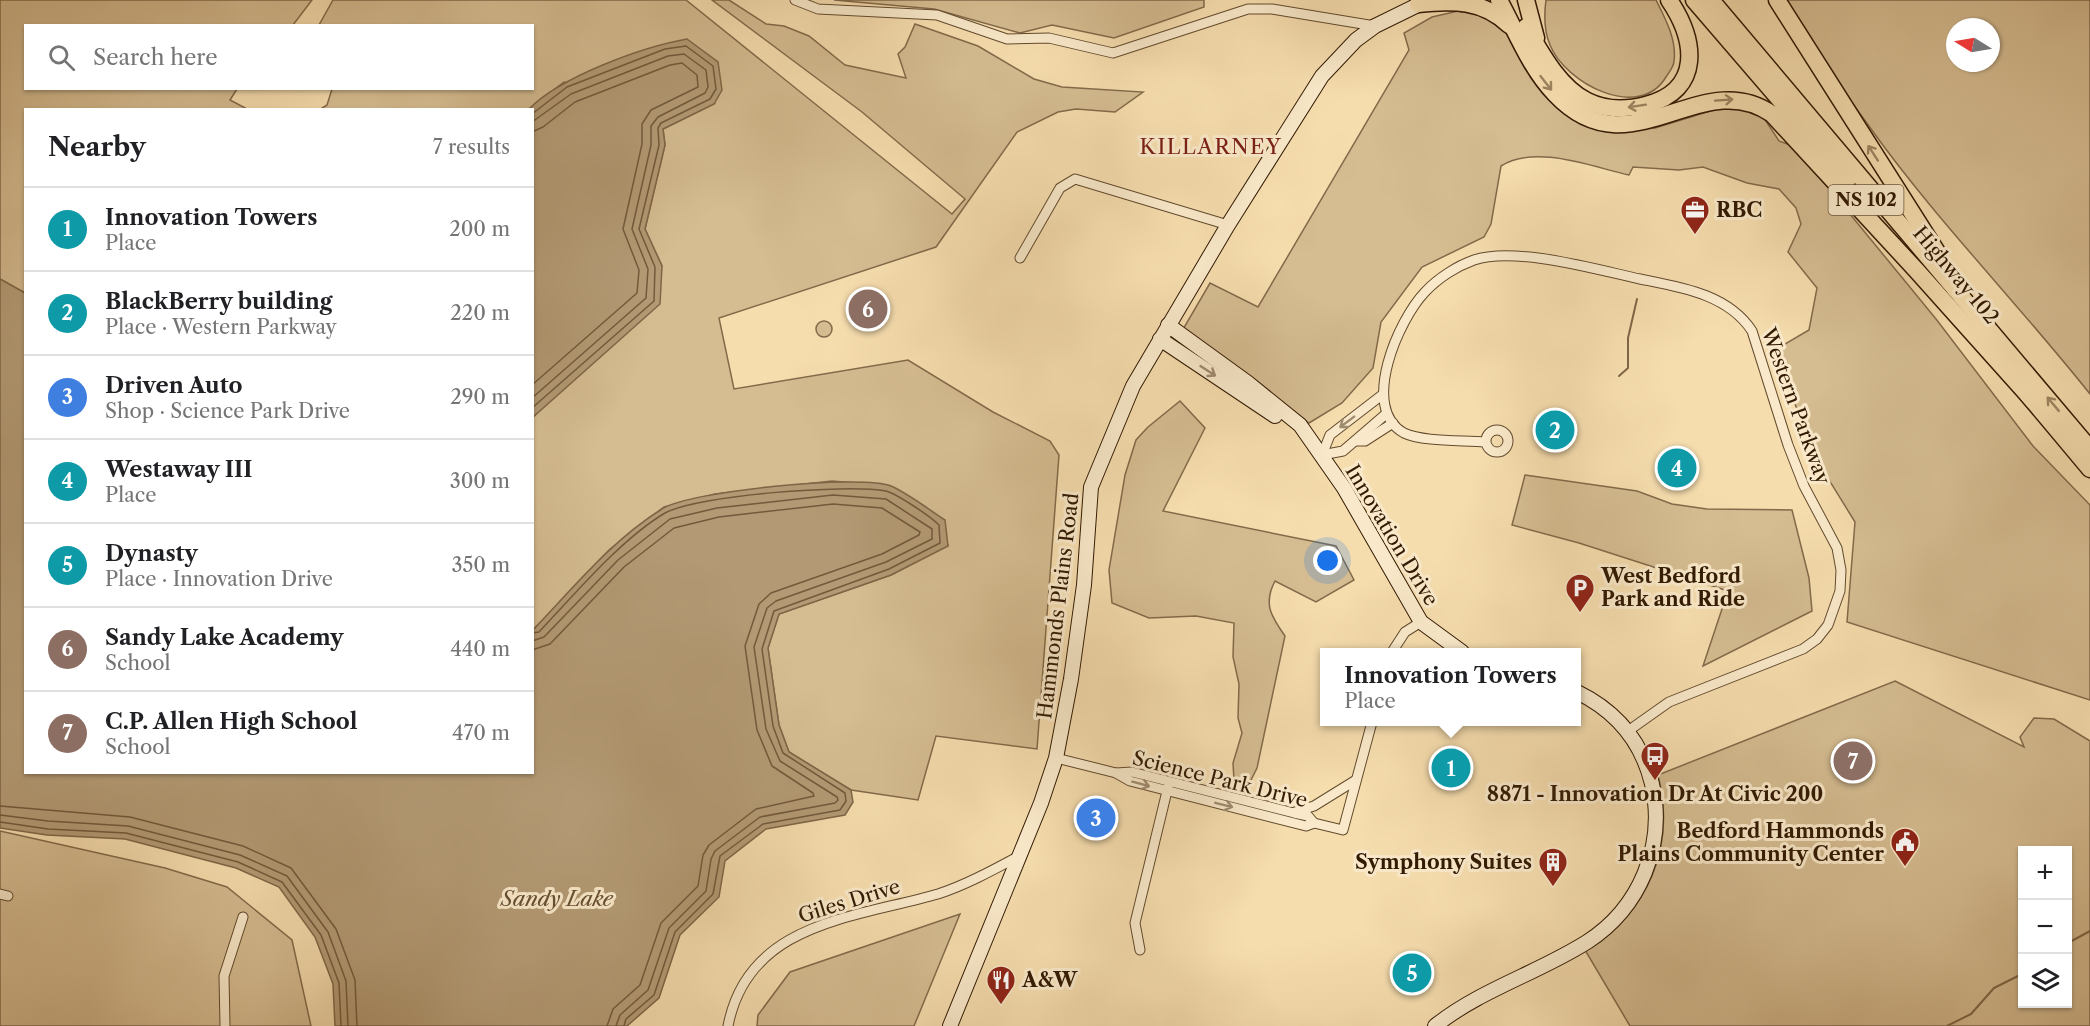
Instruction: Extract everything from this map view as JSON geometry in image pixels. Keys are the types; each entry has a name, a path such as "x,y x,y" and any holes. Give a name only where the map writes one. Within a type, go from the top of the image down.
{"highway":[{"path":"1423,2 1457,0 1472,3 1500,16 1517,33"},
{"path":"1498,0 1541,76 1557,96 1575,111 1600,122 1639,123 1719,100 1744,101 1768,112 1783,124 2035,403"},
{"path":"1510,0 1541,53 1565,84 1587,101 1612,108 1635,108 1660,101 1681,87 1688,68 1690,43 1682,20 1669,0"},
{"path":"1526,0 1541,53"},
{"name":"Highway 102","path":"1694,0 1911,254 2090,469"},
{"name":"Highway 102","path":"1711,0 2090,449"},
{"path":"1777,0 1973,308"}],"main road":[{"name":"Hammonds Plains Road","path":"950,1026 1021,855 1056,758 1071,679 1084,585 1091,488 1133,386 1228,225 1322,76 1356,40 1375,26 1423,2"},
{"name":"Innovation Drive","path":"1168,325 1277,405 1300,425 1322,455 1421,622 1457,648"},
{"name":"Innovation Drive","path":"1160,339 1266,408 1322,455"},
{"path":"1435,1026 1509,982 1587,942 1625,908 1639,887 1650,863 1655,835 1656,804 1650,779 1628,731 1608,709 1581,694"}],"street":[{"path":"795,0 818,9 938,15 1007,39 1049,38 1113,53 1248,9 1272,9 1375,26"},
{"path":"1020,258 1060,188 1075,179 1228,225"},
{"name":"Western Parkway","path":"1485,442 1404,433 1386,414 1382,395 1396,339 1407,314 1426,291 1449,272 1475,260 1501,255 1526,257 1660,283 1719,300 1747,324 1757,344 1788,446 1804,486 1837,548 1841,570 1840,591 1828,625 1817,639 1803,649 1700,692 1669,702 1628,731"},
{"path":"1382,395 1330,435 1322,455 1343,452 1357,441 1361,433 1386,414"},
{"path":"1357,441 1365,441 1393,423"},
{"path":"1395,648 1405,632 1421,622"},
{"path":"1294,813 1314,806 1356,780 1371,726"},
{"name":"Science Park Drive","path":"1056,758 1116,773 1130,782 1168,786 1308,816 1314,823"},
{"name":"Science Park Drive","path":"1168,786 1306,826 1314,823 1343,830 1356,780"},
{"path":"1140,950 1135,923 1168,786"},
{"name":"Giles Drive","path":"728,1026 740,992 752,972 767,953 790,938 814,926 939,893 1021,855"},
{"path":"225,1026 224,976 243,917"}],"shaded area":[{"path":"0,0 312,0 294,24 24,24 24,90 236,90 230,100 245,108 24,108 24,292 0,279"},
{"path":"333,0 686,0 952,214 965,199 862,112 712,0 729,0 766,24 784,26 809,36 845,65 906,78 898,54 905,47 915,24 978,46 1034,79 1062,87 1143,92 1115,112 1076,109 1058,112 1017,132 936,247 719,318 734,389 908,360 993,412 1050,441 1059,455 1037,749 936,736 918,800 851,790 789,752 779,725 768,648 779,614 891,575 948,545 890,486 832,481 715,494 664,507 609,550 534,629 534,416 569,382 662,266 645,229 665,145 663,129 714,104 564,82 530,108 322,108 327,105 332,90 534,90 534,24 320,24"},
{"path":"834,0 1204,0 1204,7 1114,38 1052,25 1020,33 934,9"},
{"path":"1546,0 1656,0 1674,45 1672,67 1654,90 1639,96 1621,97 1586,84 1558,59 1550,45 1545,23"},
{"path":"1786,0 2090,0 2090,394 1919,192 1824,62"},
{"path":"1458,11 1489,17 1619,130 1655,128 1733,104 1762,115 1779,141 1795,147 1936,319 2033,446 2090,505 2090,700 1847,622 1855,522 1821,467 1773,351 1809,330 1817,288 1788,252 1801,224 1796,208 1779,189 1747,183 1703,167 1679,170 1633,167 1629,175 1547,157 1515,160 1501,166 1491,224 1484,237 1422,267 1381,322 1373,368 1342,403 1309,423 1254,380 1182,331 1210,283 1258,307 1409,50 1404,33 1432,17"},
{"path":"824,321 832,329 824,337 816,329"},
{"path":"1180,401 1205,428 1163,511 1336,546 1354,580 1316,602 1275,581 1271,589 1270,610 1285,636 1257,768 1250,782 1234,780 1233,763 1242,733 1238,718 1239,684 1233,657 1234,623 1196,616 1149,618 1112,603 1109,570 1125,475 1136,440"},
{"path":"1525,475 1637,491 1672,504 1707,509 1792,510 1809,578 1812,611 1703,666 1728,591 1579,543 1512,525"},
{"path":"1895,681 2024,747 2020,737 2034,718 2054,719 2090,741 2090,1026 1630,1026 1585,950 1607,935 1626,917 1641,897 1660,852 1663,801 1658,775"},
{"path":"0,831 165,868 227,887 292,940 311,1026 0,1026"},
{"path":"960,914 914,1026 757,1026 758,1015 790,972"}],"water":[{"path":"687,39 718,62 722,90 714,104 663,129 665,145 645,229 662,266 660,304 534,416 534,108 530,108 543,97 581,75 625,56"},
{"name":"Sandy Lake","path":"0,279 24,292 24,774 534,774 534,629 594,565 626,535 662,509 678,502 705,496 775,486 812,483 873,483 898,489 945,520 948,546 891,575 779,614 768,648 779,725 789,752 851,790 853,802 845,815 766,829 725,861 719,897 680,935 659,998 627,1026 335,1026 333,984 315,937 279,887 236,868 125,839 47,835 0,828"}],"waterway":[{"path":"1619,376 1628,368 1628,338 1637,299"},
{"path":"2072,941 2090,931"},
{"path":"1947,1026 1971,1014 1994,988 2018,976"}],"place":[{"name":"RBC","path":"1695,236"},
{"name":"Sandy Lake Academy","path":"868,309"},
{"name":"BlackBerry building","path":"1555,430"},
{"name":"Westaway III","path":"1677,468"},
{"name":"West Bedford Park and Ride","path":"1580,614"},
{"name":"C.P. Allen High School","path":"1853,761"},
{"name":"Innovation Towers","path":"1451,768"},
{"name":"8871 - Innovation Dr At Civic 200","path":"1655,782"},
{"name":"Driven Auto","path":"1096,818"},
{"name":"Bedford Hammonds Plains Community Center","path":"1905,868"},
{"name":"Symphony Suites","path":"1553,888"},
{"name":"Dynasty","path":"1412,973"},
{"name":"A&W","path":"1001,1006"}],"district":[{"name":"KILLARNEY","path":"1211,146"}]}
